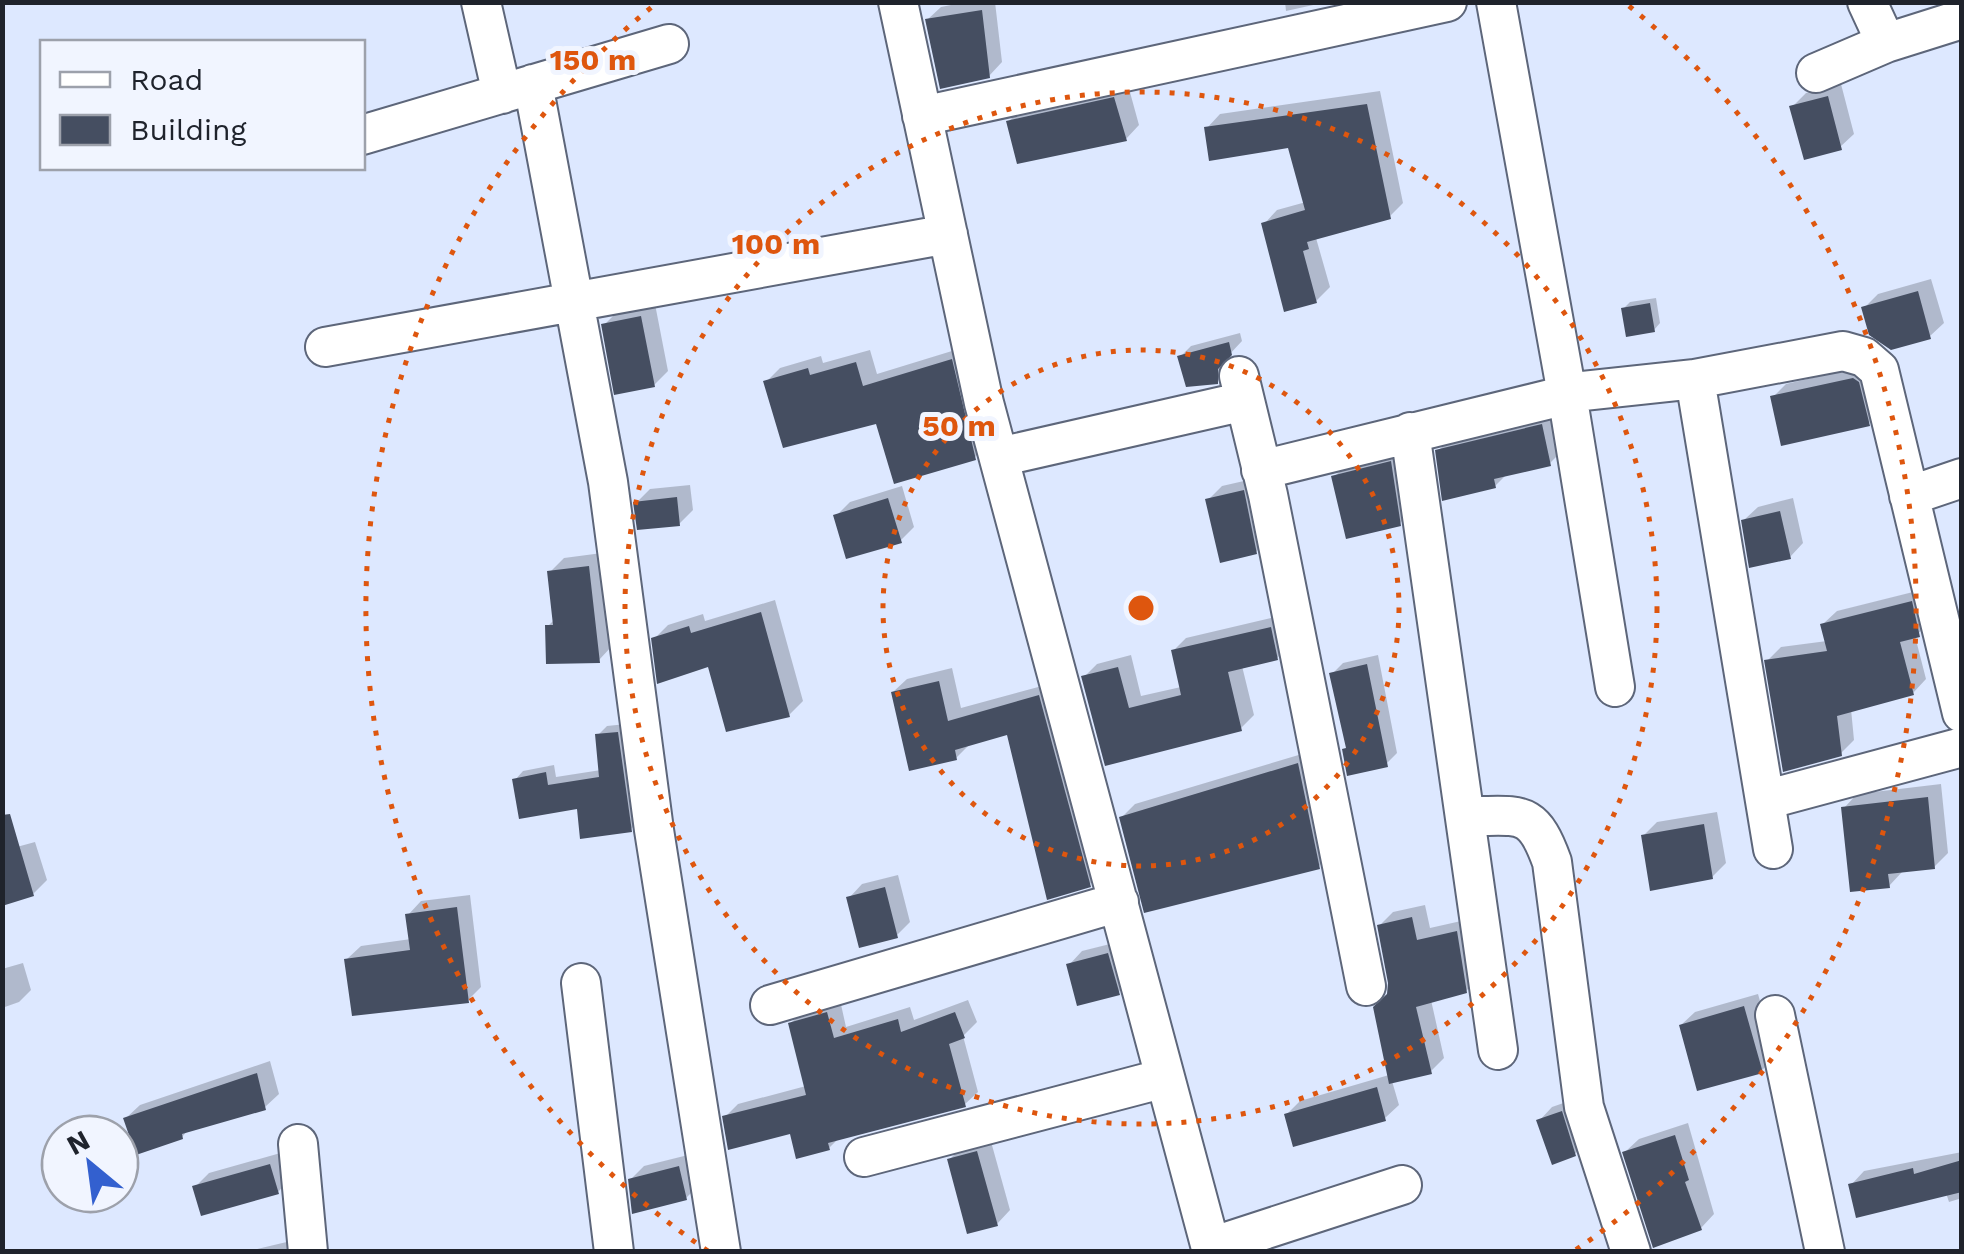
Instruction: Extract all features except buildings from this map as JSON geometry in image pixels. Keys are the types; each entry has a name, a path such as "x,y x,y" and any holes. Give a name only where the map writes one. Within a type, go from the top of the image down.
{"street":[{"path":"481,2 518,89 573,300 608,482 654,830 721,1252"},
{"path":"898,2 999,457 1211,1249 1402,1185"},
{"path":"922,116 1447,2"},
{"path":"1496,2 1568,394 1615,687"},
{"path":"1868,2 1886,43"},
{"path":"1816,73 1943,16"},
{"path":"365,133 669,44"},
{"path":"324,347 948,234"},
{"path":"1261,470 1568,394 1694,380 1844,350 1864,357 1879,370 1962,713"},
{"path":"1694,380 1773,850"},
{"path":"999,457 1242,388 1366,986"},
{"path":"1410,432 1498,1050"},
{"path":"1908,496 1962,478"},
{"path":"1765,800 1962,747"},
{"path":"1465,816 1523,817 1540,830 1552,862 1584,1107 1631,1252"},
{"path":"770,1004 1119,902"},
{"path":"581,982 614,1252"},
{"path":"1775,1015 1825,1252"},
{"path":"864,1156 1166,1078"},
{"path":"298,1144 308,1252"}]}
